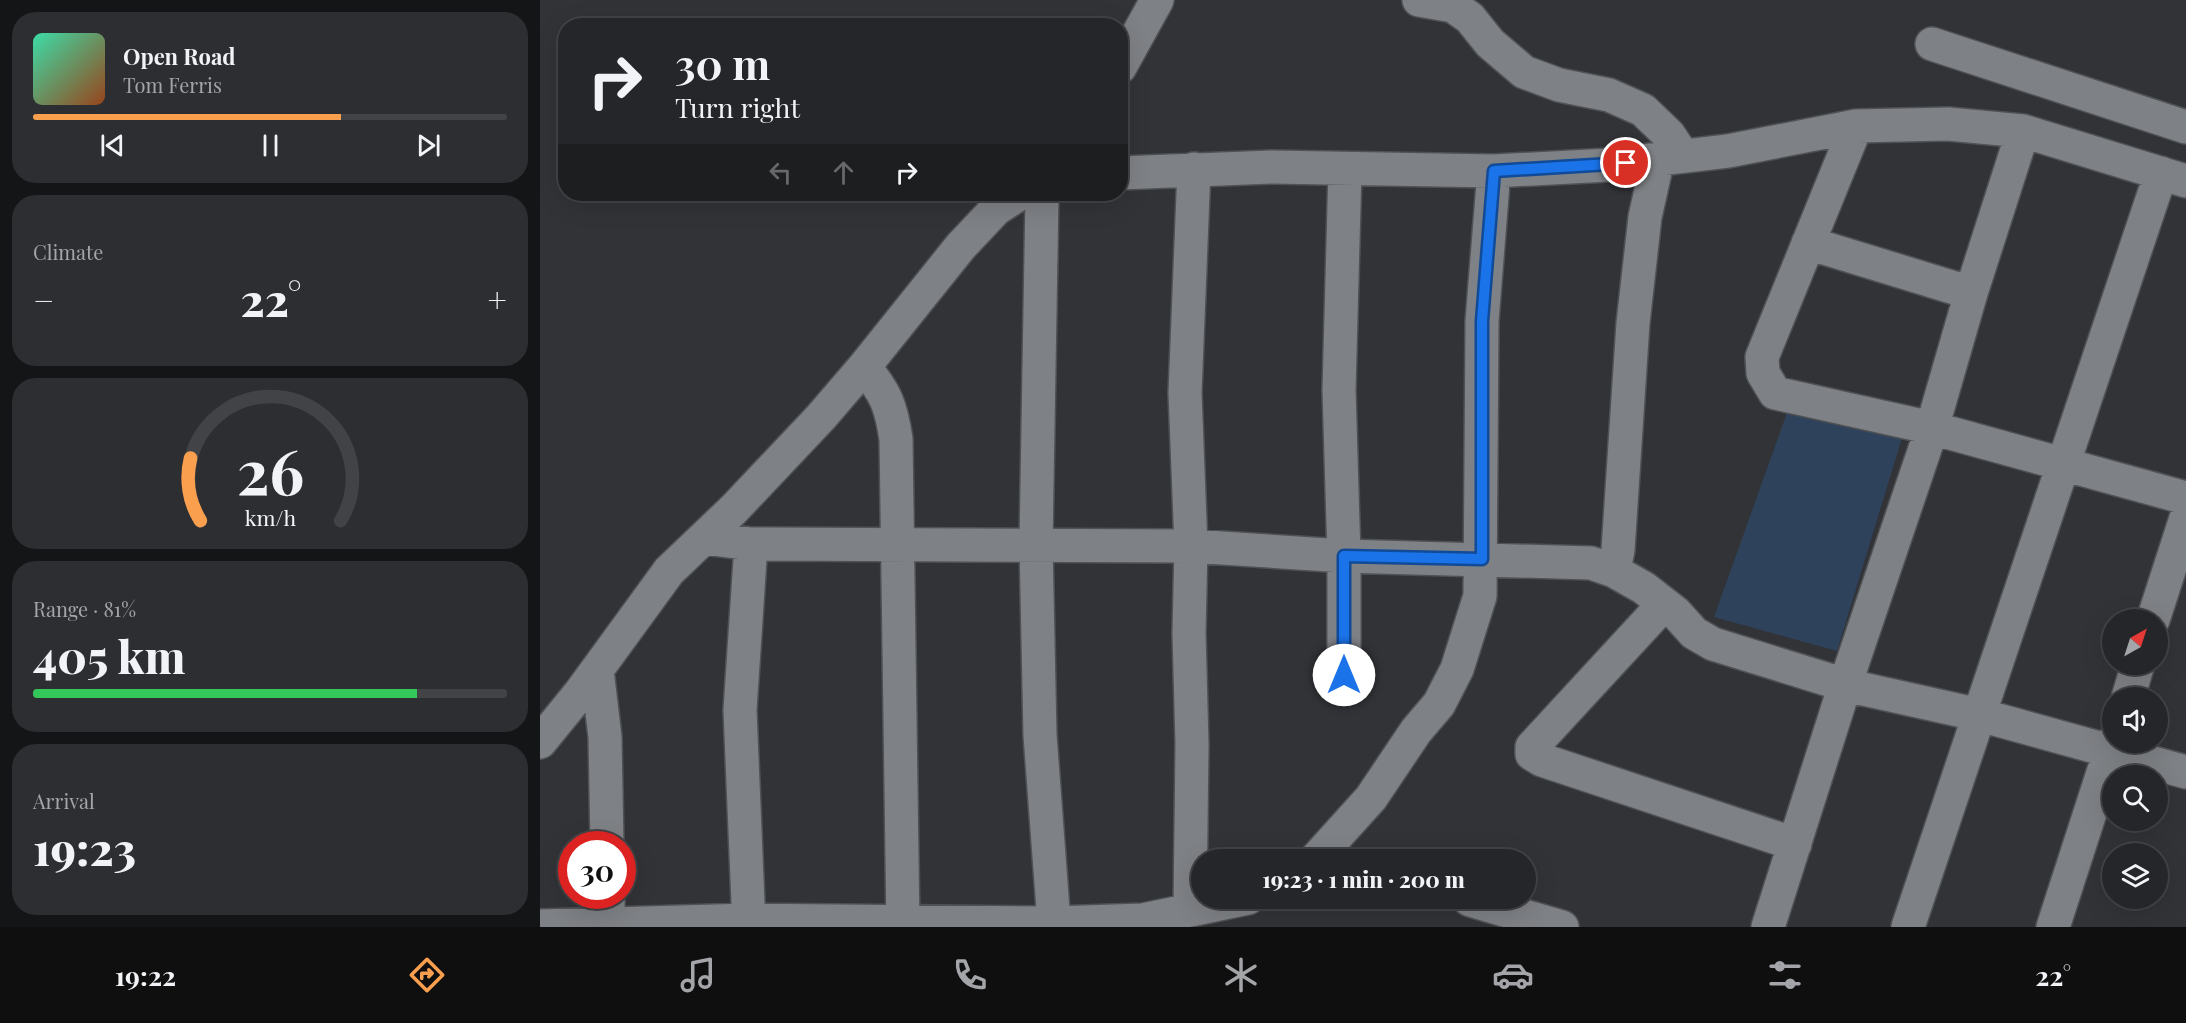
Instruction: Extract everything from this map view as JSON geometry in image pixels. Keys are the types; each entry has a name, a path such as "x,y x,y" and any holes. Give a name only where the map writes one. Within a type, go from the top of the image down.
{"street":[{"path":"1128,53 1157,0"},
{"path":"1419,0 1453,6 1470,18 1490,43 1524,72 1559,85 1609,95 1643,110 1669,135 1671,158 1645,217 1633,322 1618,550 1614,571"},
{"path":"1932,44 2186,127"},
{"path":"1128,173 1272,167 1494,171 1609,165 1728,151 1856,126 1948,124 2023,131 2174,177 2064,463 1908,927"},
{"path":"1856,126 1762,357 1763,373 1775,393 1932,428 2186,498"},
{"path":"1768,927 1845,685 1932,428 1971,293 2023,131"},
{"path":"1190,910 1191,546 1185,393 1194,169"},
{"path":"1344,675 1344,556 1339,390 1345,169"},
{"path":"1325,849 1371,798 1416,731 1439,704 1457,669 1480,596 1482,321 1494,171"},
{"path":"540,742 597,670 669,571 813,426 864,367 961,246 996,209 1008,201"},
{"path":"1042,201 1036,544 1040,735 1054,923"},
{"path":"1808,243 1971,293"},
{"path":"864,367 880,386 891,411 896,439 903,925"},
{"path":"2157,609 2186,518"},
{"path":"704,538 751,544 1191,546 1344,556 1591,563 1614,571 1644,588 1676,613 1694,633 1713,644 1845,685 2102,745"},
{"path":"749,924 740,710 751,544"},
{"path":"1664,604 1532,747 1532,754 1536,758 1795,844"},
{"path":"597,670 605,736 607,831"},
{"path":"2053,927 2109,753"},
{"path":"2129,753 2186,772"},
{"path":"540,926 608,916 749,924 1054,923 1143,920 1195,909"},
{"path":"1501,909 1562,927"}],"shaded area":[{"path":"1789,407 1902,438 1837,651 1714,617"}],"route":[{"path":"1344,675 1344,556 1482,559 1482,321 1494,171 1626,163"}]}
